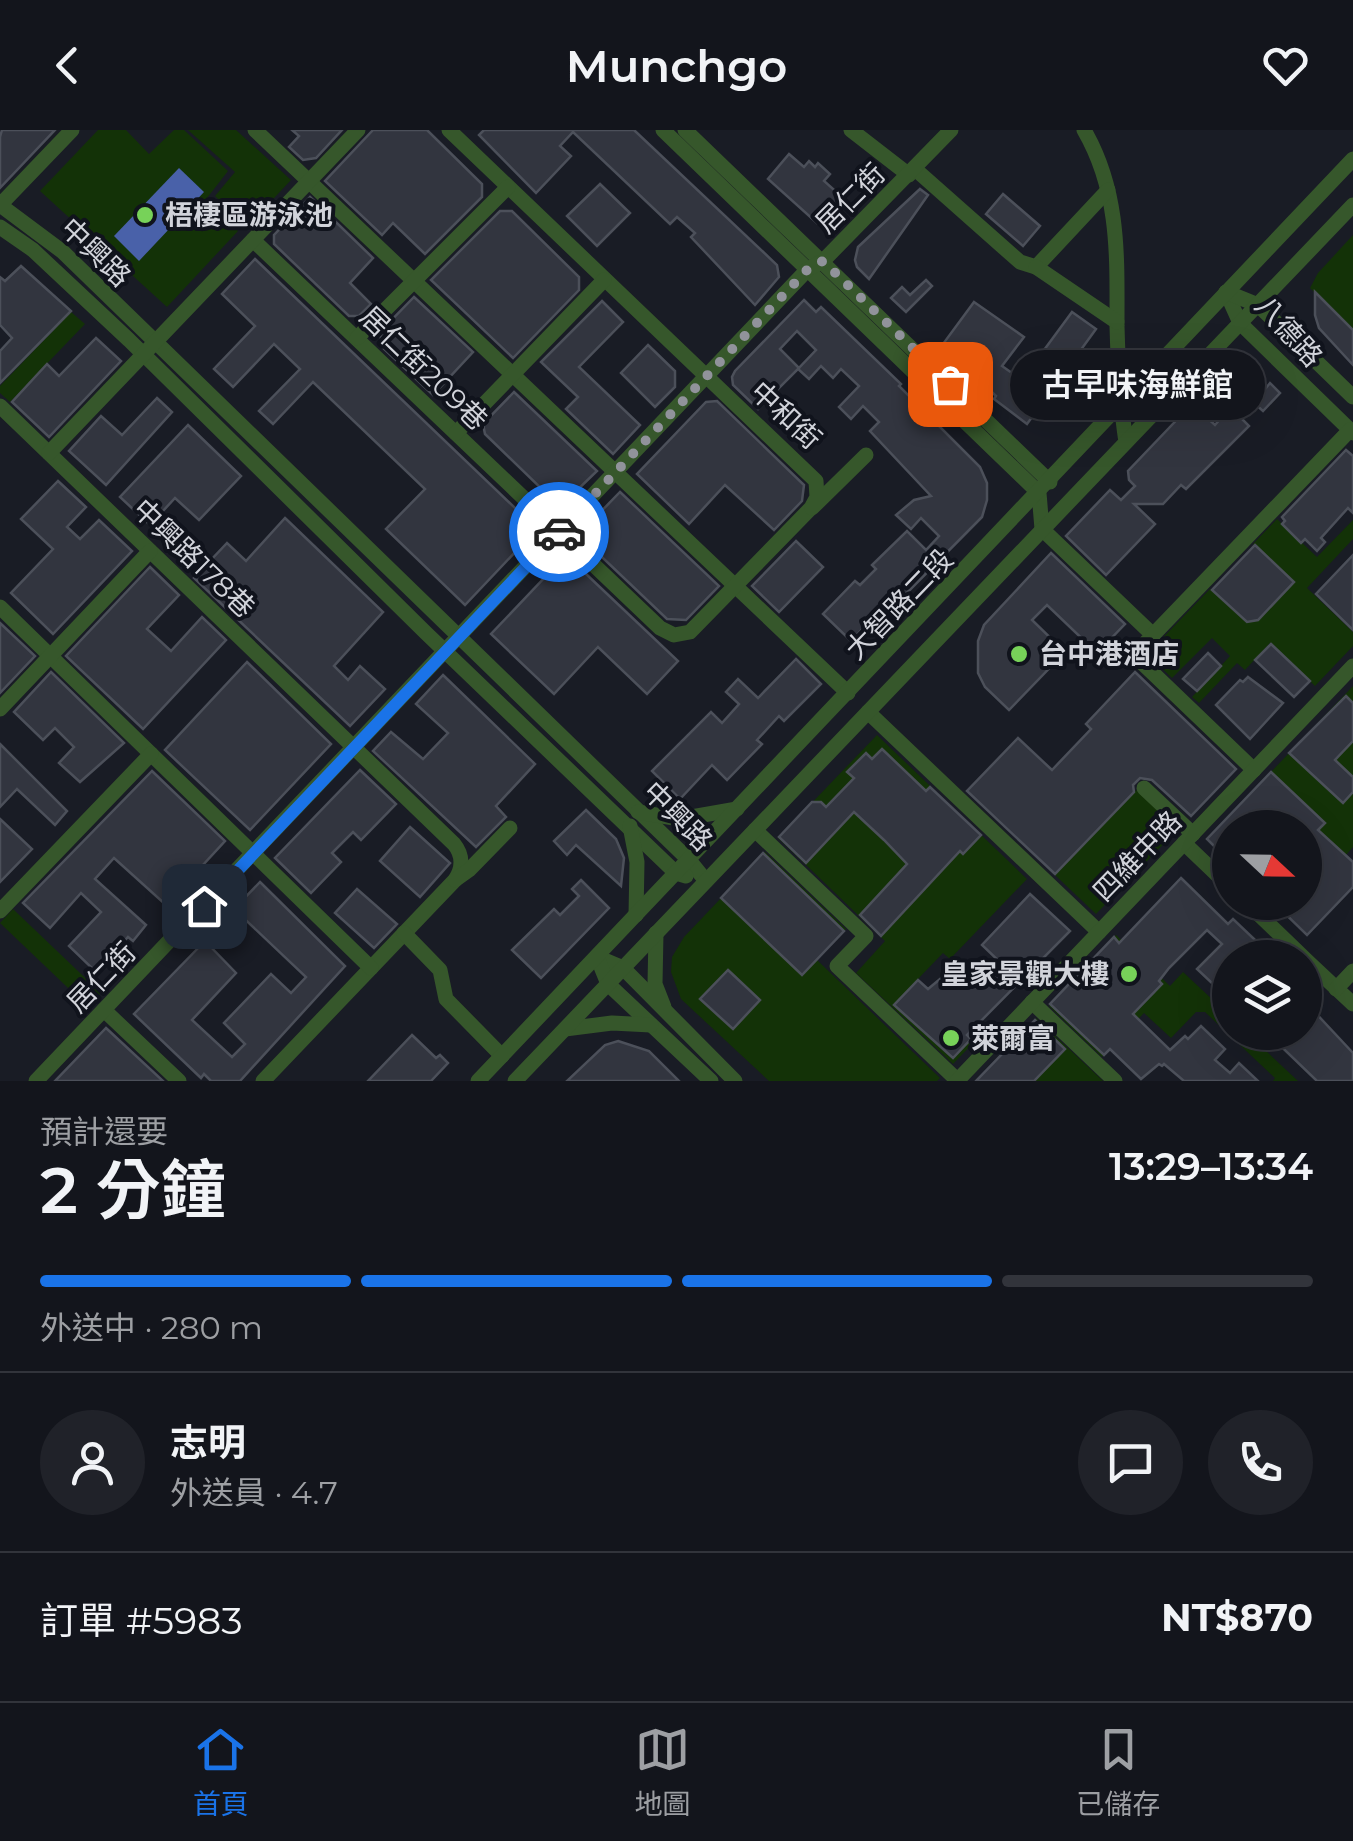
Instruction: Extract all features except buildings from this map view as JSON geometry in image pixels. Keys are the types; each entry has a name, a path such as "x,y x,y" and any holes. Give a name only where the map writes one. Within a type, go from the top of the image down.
{"street":[{"path":"0,205 72,130"},
{"path":"254,130 848,694"},
{"path":"49,453 358,130"},
{"name":"中和街","path":"449,130 810,472 818,490 811,508"},
{"path":"663,130 816,265"},
{"path":"851,130 912,172 1020,262 1036,267 1118,322"},
{"path":"927,130 946,136"},
{"path":"1084,130 1099,156 1119,258 1120,406 1126,442"},
{"path":"693,133 816,265 1044,487 1042,529 1153,635"},
{"name":"居仁街","path":"36,1081 707,377 946,136"},
{"name":"大智路二段","path":"478,1081 1353,159"},
{"path":"357,338 508,187"},
{"path":"1036,267 1108,190"},
{"name":"中興路","path":"0,205 63,252 149,350 445,651 634,819 689,860 706,881"},
{"name":"大智路二段","path":"516,1081 1353,205"},
{"name":"中興路","path":"0,227 149,350 458,638 634,819 676,873 706,881"},
{"name":"居仁街209巷","path":"253,240 560,532"},
{"path":"456,433 604,280"},
{"name":"八德路","path":"1226,292 1258,304 1353,397"},
{"name":"八德路","path":"1226,292 1240,323 1351,431"},
{"name":"中興路178巷","path":"0,406 457,848 461,864 455,880"},
{"path":"1254,770 1134,656 1351,431"},
{"path":"560,532 668,633 681,635 693,630 866,455"},
{"path":"0,709 150,551"},
{"path":"0,606 371,968"},
{"name":"四維中路","path":"957,1081 1353,666"},
{"path":"868,712 1099,932"},
{"path":"0,911 151,754"},
{"path":"1144,788 1212,866"},
{"path":"636,915 634,819 680,820 738,809"},
{"path":"263,1081 455,880 510,828"},
{"path":"755,830 866,936 837,966 957,1081"},
{"path":"1265,920 1285,940"},
{"path":"404,933 440,970 446,999 502,1056"},
{"path":"656,934 655,984 668,1015"},
{"path":"597,956 624,968 721,1074 736,1081"},
{"path":"597,956 608,984 711,1081"},
{"path":"1336,988 1353,971"},
{"path":"1322,975 1353,1004"},
{"path":"1032,1002 1115,1081"},
{"path":"104,1010 180,1081"},
{"path":"565,1029 612,1023 651,1025"}],"green space":[{"name":"梧棲區游泳池","path":"98,130 126,130 149,154 174,130 184,130 228,171 207,198 238,231 167,307 40,191"},
{"path":"188,130 236,130 291,180 247,227 215,196 235,172"},
{"path":"1353,235 1353,330 1310,288 1318,273"},
{"path":"71,312 85,324 10,402 0,393 0,386"},
{"path":"1277,519 1317,557 1353,520 1353,539 1307,588 1353,632 1353,646 1315,686 1270,643 1245,670 1237,663 1199,703 1192,697 1230,656 1212,638 1172,678 1147,654 1210,589 1247,622 1256,621 1293,582 1253,544"},
{"path":"1353,686 1353,847 1346,855 1353,862 1353,887 1322,919 1322,810 1235,810"},
{"path":"877,735 1027,879 950,959 943,953 918,979 977,1039 953,1064 856,973 885,941 778,838"},
{"path":"1136,790 1178,829 1096,914 1055,875"},
{"path":"765,852 846,929 817,960 940,1078 937,1081 769,1081 681,999 671,972 672,957 684,937"},
{"path":"13,909 101,993 88,1007 0,923"},
{"path":"1291,920 1321,920 1307,935"},
{"path":"1116,935 1170,986 1183,972 1212,999 1212,1019 1205,1012 1196,1012 1171,1038 1144,1013 1102,1057 1049,1006"},
{"path":"1036,1018 1103,1081 976,1081"},
{"path":"1245,1050 1265,1050 1298,1081 1273,1081 1275,1078"}],"water":[{"name":"梧棲區游泳池","path":"179,168 204,192 139,261 114,236"}],"way so far":[{"path":"559,532 808,269 823,261 950,384"}],"place":[{"name":"梧棲區游泳池","path":"145,215"},
{"name":"古早味海鮮館","path":"950,384"},
{"name":"台中港酒店","path":"1019,654"},
{"name":"皇家景觀大樓","path":"1129,974"},
{"name":"萊爾富","path":"951,1038"}],"route":[{"path":"204,906 559,532"}]}
